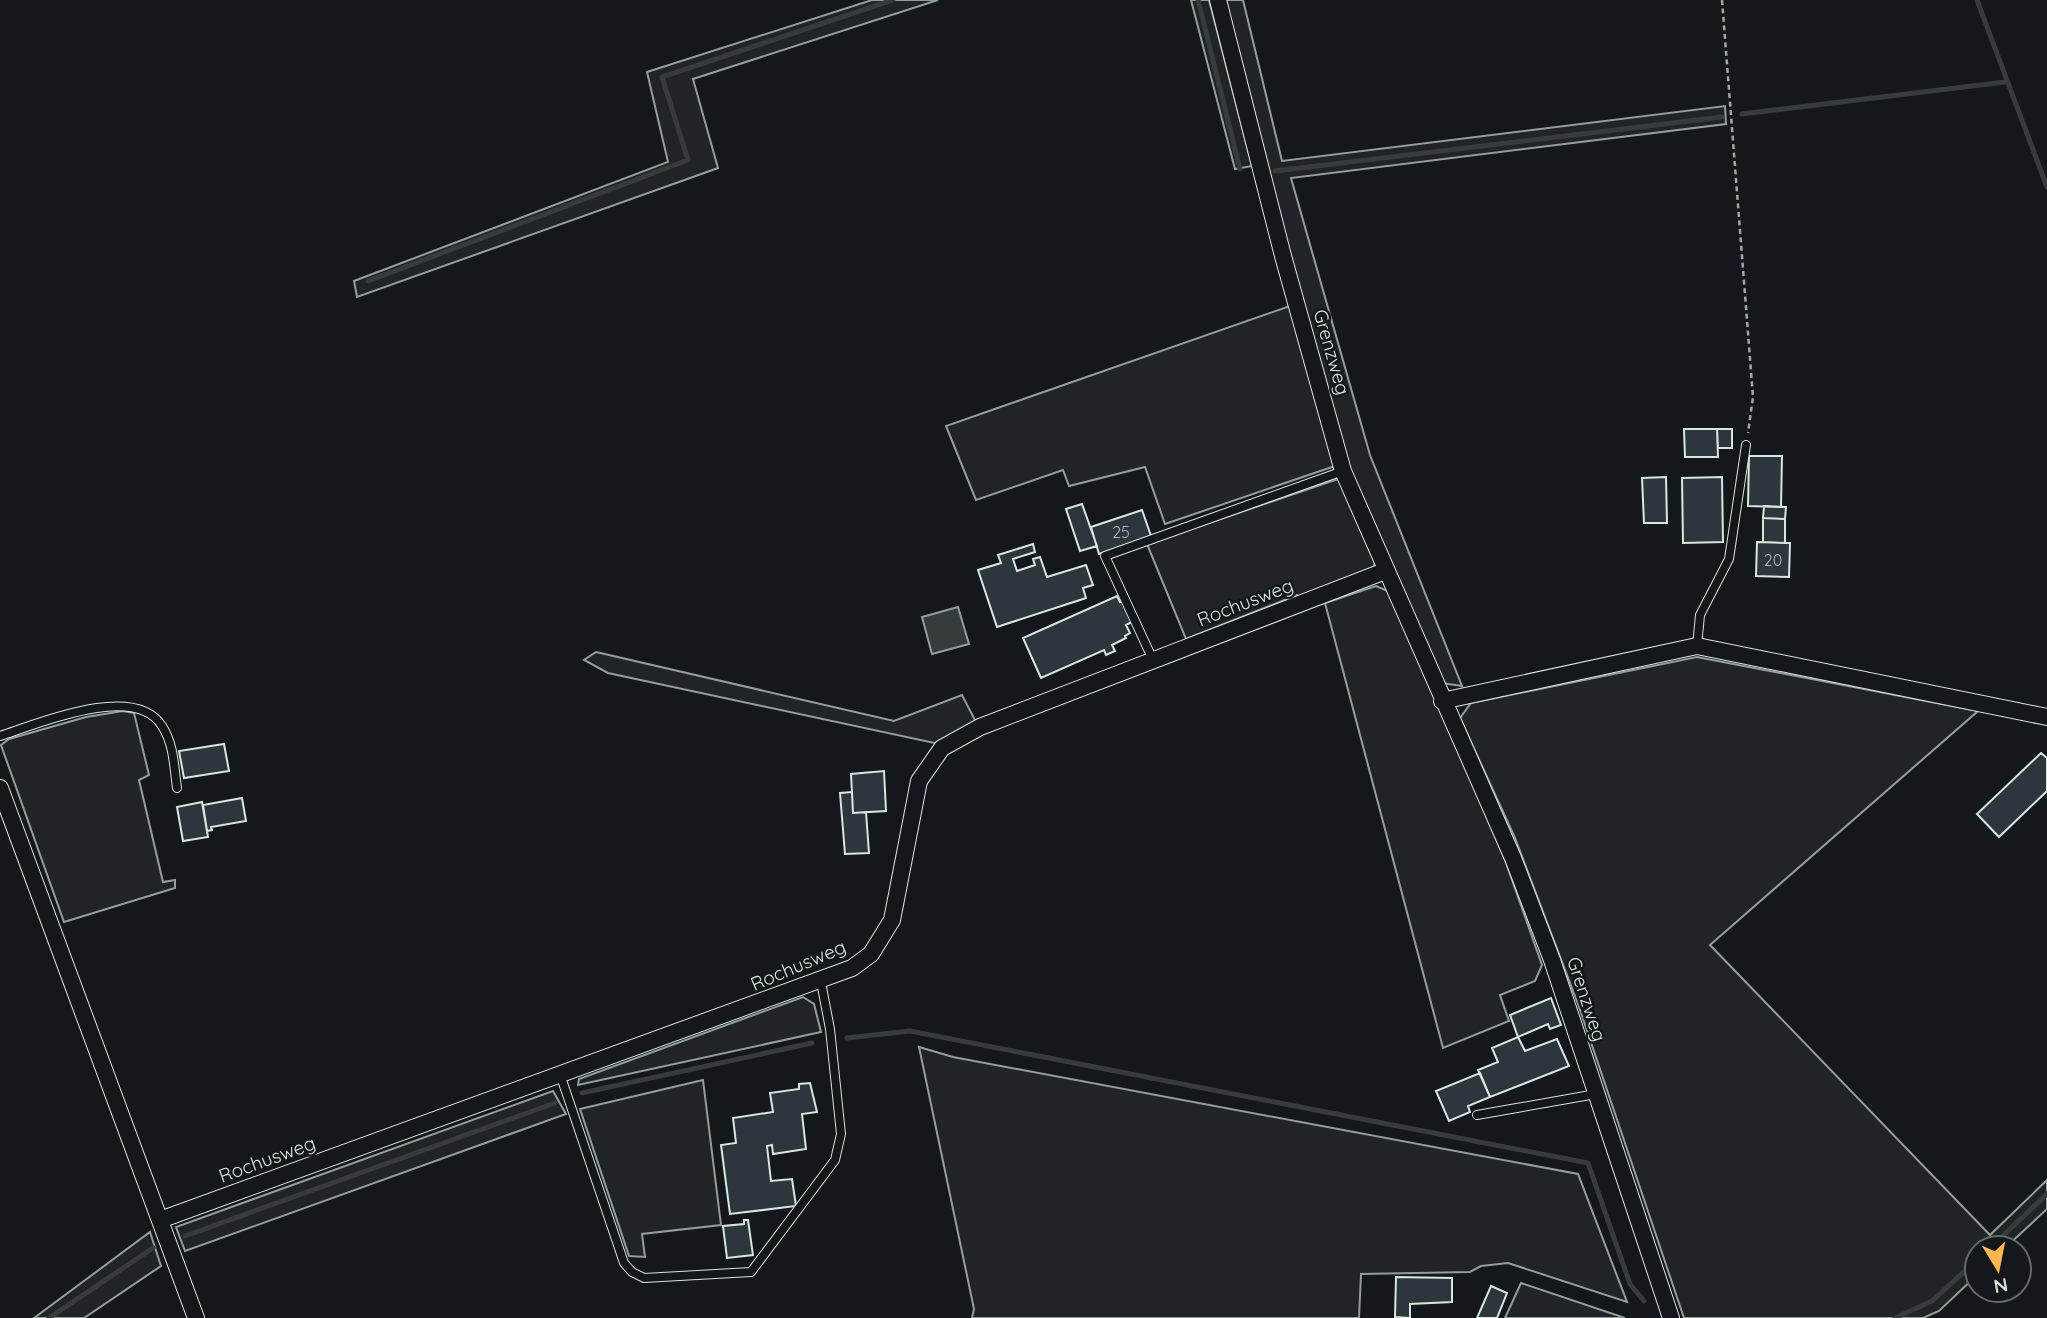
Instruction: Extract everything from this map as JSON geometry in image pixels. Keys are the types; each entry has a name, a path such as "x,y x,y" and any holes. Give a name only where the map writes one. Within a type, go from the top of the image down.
{"street":[{"name":"Grenzweg","path":"1219,0 1283,256 1343,471 1513,858 1552,960 1671,1318"},
{"name":"Rochusweg","path":"160,1220 561,1077 821,982 852,968 871,954 892,920 900,892 919,781 942,748 980,727 1385,570"},
{"path":"1442,701 1697,646 2047,717"},
{"path":"0,788 196,1318"}],"lane":[{"path":"1697,646 1700,615 1729,559 1746,444"},
{"path":"1153,660 1105,556 1343,471"},
{"path":"0,736 84,710 125,705 147,713 160,722 170,740 177,788"},
{"path":"561,1077 624,1263 632,1272 644,1278 751,1272 835,1160 841,1134 830,1029 821,982"},
{"path":"1477,1115 1596,1094"}],"path":[{"path":"1722,0 1753,397 1746,444"}],"shaded area":[{"path":"872,0 938,0 693,79 718,168 357,297 354,281 668,162 647,72"},
{"path":"1191,0 1209,0 1252,166 1235,169"},
{"path":"1225,0 1243,0 1282,161 1725,106 1726,124 1291,178 1370,455 1462,686 1442,683 1349,468 1290,255"},
{"path":"1290,306 1335,466 1165,524 1145,467 1069,486 1063,470 976,500 946,426"},
{"path":"1341,478 1376,557 1373,571 1300,600 1297,595 1186,639 1147,544"},
{"path":"1376,586 1390,592 1505,860 1542,965 1535,981 1500,995 1509,1021 1443,1048 1325,603"},
{"path":"958,607 969,644 932,654 922,617"},
{"path":"596,652 894,721 962,695 976,722 939,744 608,673 584,660"},
{"path":"1697,657 1978,711 1710,945 1989,1234 1963,1234 1963,1288 1939,1311 1923,1318 1684,1318 1578,1004 1515,838 1460,718 1471,703"},
{"path":"123,711 134,713 149,775 139,780 163,882 175,880 175,888 64,922 1,745 9,739 86,717"},
{"path":"803,997 814,1004 821,1032 578,1085 579,1079"},
{"path":"919,1047 953,1057 1578,1174 1627,1302 1508,1263 1481,1266 1470,1272 1361,1274 1359,1318 972,1318 974,1309"},
{"path":"703,1080 721,1225 642,1234 645,1257 629,1256 580,1109"},
{"path":"553,1091 566,1114 185,1251 176,1227"},
{"path":"2047,1180 2047,1209 2020,1234 1991,1234"},
{"path":"150,1232 161,1266 84,1318 34,1318"},
{"path":"1521,1283 1625,1318 1505,1318"}],"building":[{"path":"1684,429 1717,429 1718,457 1685,457"},
{"path":"1717,429 1732,429 1732,448 1718,448"},
{"path":"1749,456 1782,456 1781,507 1748,506"},
{"path":"1666,477 1667,523 1644,523 1642,478"},
{"path":"1722,477 1723,542 1683,543 1682,478"},
{"path":"1082,504 1097,546 1080,551 1066,509"},
{"path":"1764,506 1786,507 1785,519 1763,518"},
{"path":"1142,510 1151,536 1099,554 1091,527"},
{"path":"1763,518 1785,519 1785,543 1763,542"},
{"path":"1757,542 1790,543 1789,577 1756,576"},
{"path":"1033,544 1035,552 1013,559 1017,571 1035,565 1033,559 1040,557 1047,577 1086,565 1093,585 1083,588 1086,598 997,627 978,570 1001,563 998,555"},
{"path":"1117,596 1120,602 1123,601 1132,622 1126,625 1130,633 1126,638 1112,645 1115,651 1106,655 1104,650 1041,678 1023,638"},
{"path":"224,744 229,771 184,778 179,751"},
{"path":"2041,753 2047,758 2047,791 1999,837 1977,814"},
{"path":"884,771 886,811 853,813 851,774"},
{"path":"852,792 853,813 866,812 869,853 845,854 840,793"},
{"path":"242,798 246,821 211,827 212,830 207,831 203,805"},
{"path":"202,802 208,837 183,841 177,807"},
{"path":"1551,998 1561,1025 1550,1029 1548,1024 1518,1037 1510,1015"},
{"path":"1518,1037 1525,1051 1557,1039 1569,1066 1490,1097 1478,1070 1498,1062 1492,1048"},
{"path":"1480,1073 1490,1097 1468,1106 1470,1112 1449,1121 1436,1091"},
{"path":"810,1083 817,1112 802,1114 806,1149 773,1154 772,1145 767,1146 771,1181 792,1179 796,1206 730,1214 721,1145 736,1143 733,1118 773,1112 770,1093 799,1089 799,1084"},
{"path":"744,1220 748,1220 753,1255 727,1258 723,1226 744,1224"},
{"path":"1396,1277 1452,1278 1452,1302 1410,1304 1410,1318 1395,1317"},
{"path":"1491,1286 1507,1293 1497,1318 1477,1318"}],"waterway":[{"path":"368,281 688,160 662,77 893,0"},
{"path":"1198,0 1240,169"},
{"path":"1977,0 2047,187"},
{"path":"1742,114 2005,82"},
{"path":"1275,171 1722,117"},
{"path":"847,1038 910,1031 1588,1163 1630,1284 1644,1301"},
{"path":"582,1093 812,1043"},
{"path":"185,1236 555,1103"},
{"path":"2005,1234 2047,1194"},
{"path":"49,1318 153,1248"},
{"path":"1895,1318 1932,1301 1963,1273"}]}
